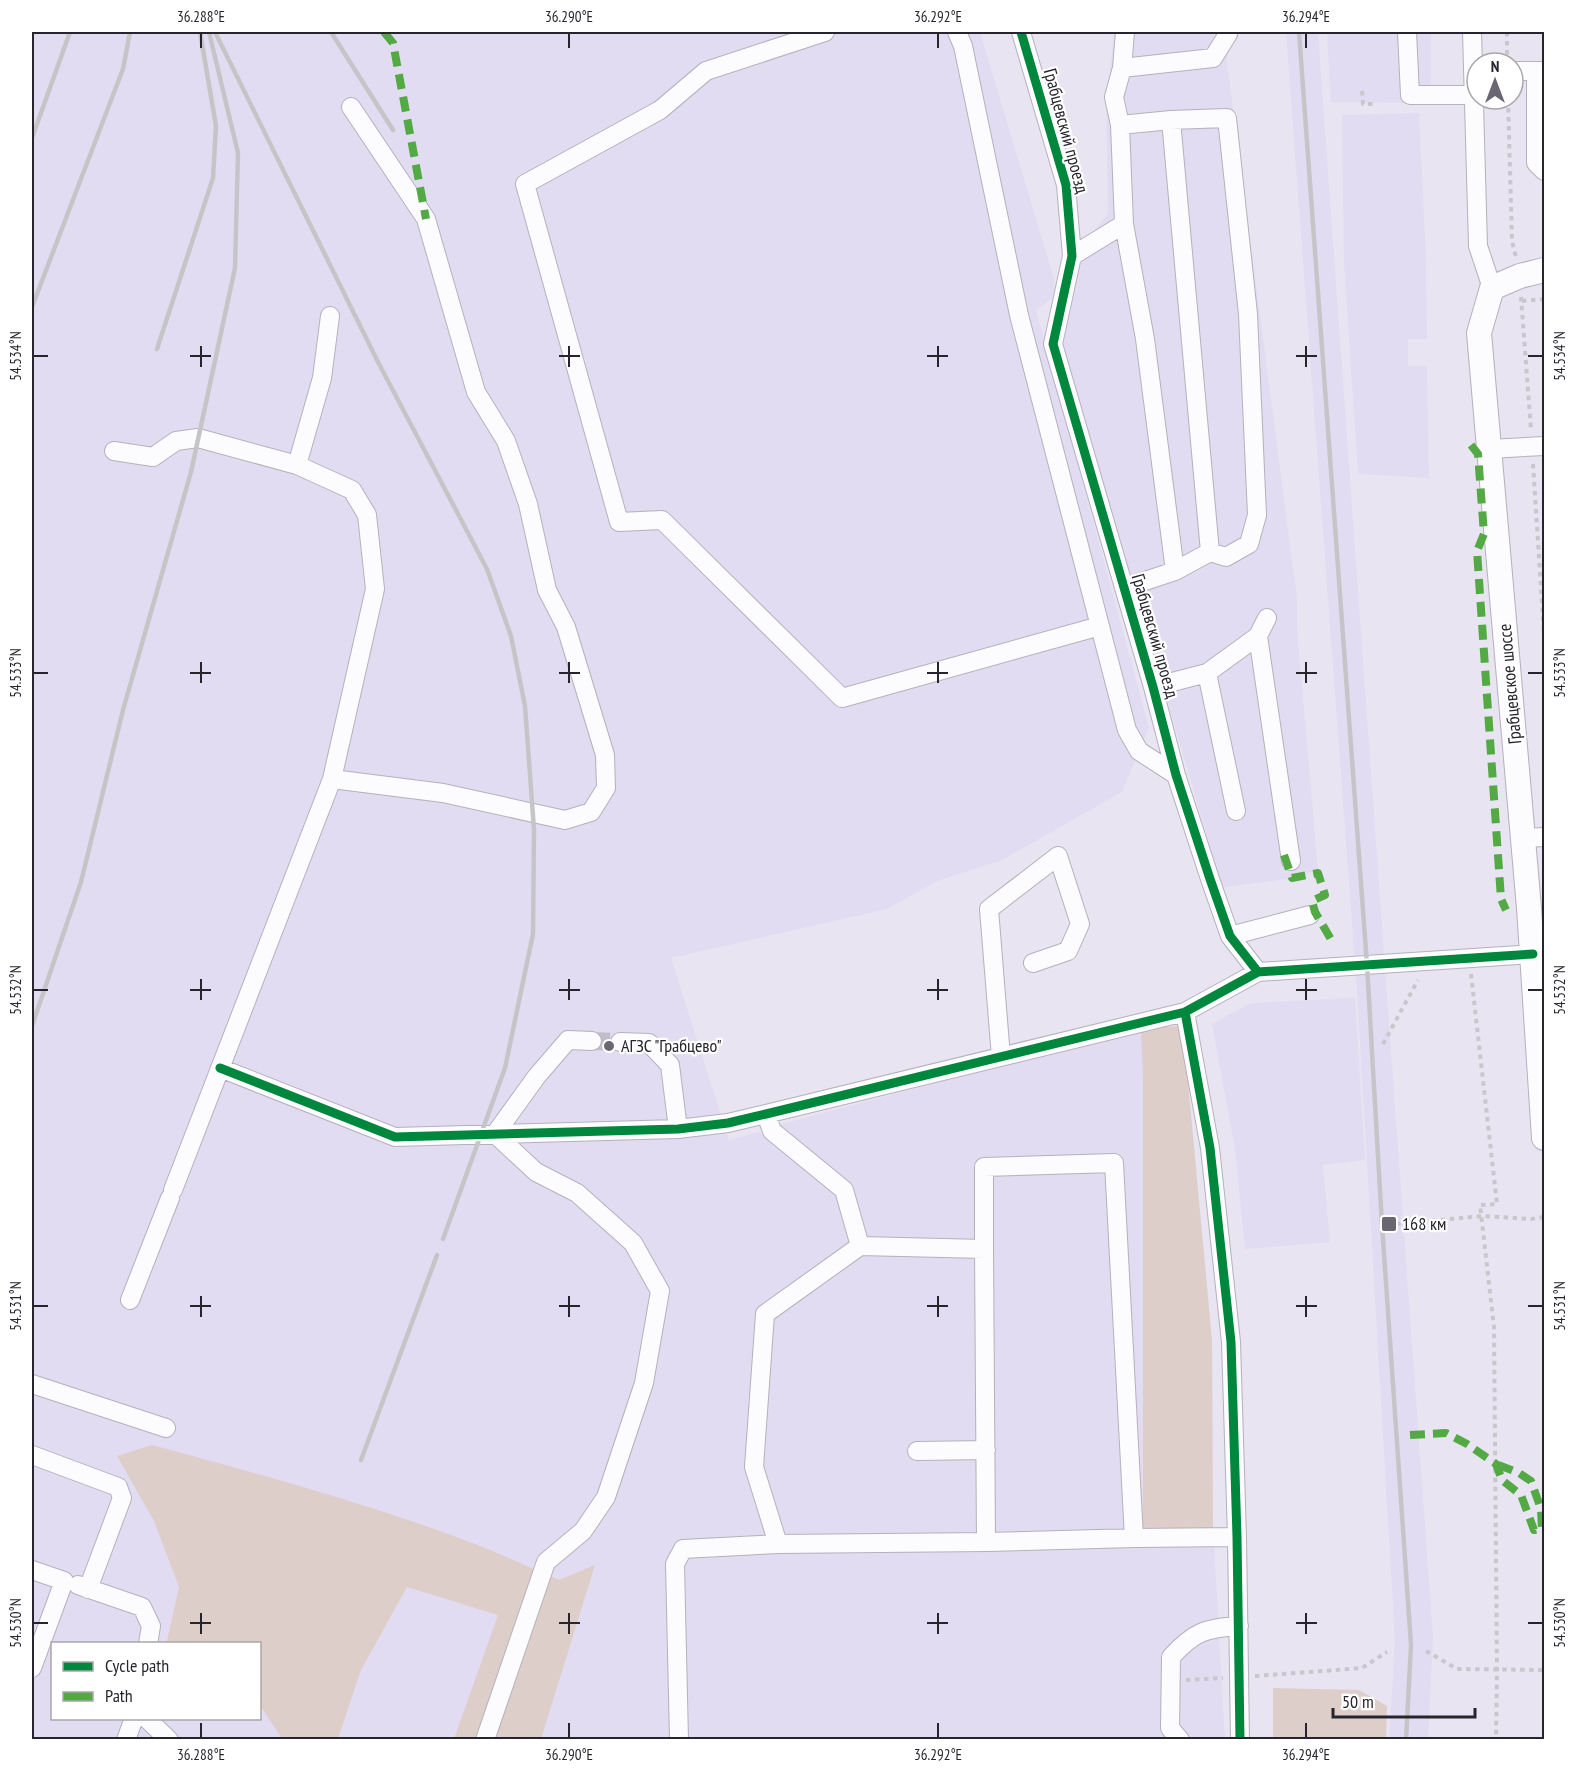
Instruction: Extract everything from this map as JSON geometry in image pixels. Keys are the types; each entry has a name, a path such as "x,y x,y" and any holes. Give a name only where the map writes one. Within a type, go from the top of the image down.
{"main road":[{"path":"1492,288 1520,276 1545,270"},
{"name":"Грабцевское шоссе","path":"1492,288 1479,333 1534,838 1538,927 1537,969 1545,1138"}],"street":[{"path":"825,32 706,71 660,110 525,184 619,522 662,520 842,698 1100,626"},
{"path":"957,32 963,46 1018,315 1127,730 1139,751 1176,775"},
{"name":"Грабцевский проезд","path":"1021,32 1066,185 1072,256 1053,344 1153,687 1176,775 1230,936 1258,972"},
{"path":"1125,32 1122,68 1114,97 1120,125 1124,224 1145,339 1175,570"},
{"path":"1122,68 1214,58 1228,32"},
{"path":"1407,32 1410,95 1465,95"},
{"path":"1472,32 1473,51"},
{"path":"1540,71 1536,163 1545,171"},
{"path":"332,779 443,793 566,820 591,812 606,788 605,755 566,627 547,590 528,504 506,441 476,392 426,219 351,107"},
{"path":"1474,111 1478,246 1492,288"},
{"path":"1120,125 1227,118 1248,314 1257,515 1249,544 1226,557 1210,552 1175,570 1124,588"},
{"path":"1172,120 1210,552"},
{"path":"1072,256 1124,224"},
{"path":"297,465 322,378 330,316"},
{"path":"114,451 153,457 176,441 198,438 297,465 352,490 367,515 375,589 332,779 130,1299"},
{"path":"1490,450 1538,447"},
{"path":"1153,687 1207,673 1258,636 1267,618"},
{"path":"1258,636 1291,861"},
{"path":"1207,673 1236,811"},
{"path":"1001,1057 989,909 1058,856 1080,924 1068,951 1033,963"},
{"path":"1230,936 1310,915"},
{"path":"220,1068 395,1137 678,1129 728,1123 1185,1012 1258,972 1537,969"},
{"path":"1185,1012 1210,1148 1231,1342 1240,1740"},
{"path":"495,1134 537,1076 568,1040 592,1041"},
{"path":"620,1042 649,1043 670,1065 678,1129"},
{"path":"766,1114 772,1131 844,1190 860,1246"},
{"path":"484,1740 546,1563 583,1531 606,1497 644,1383 660,1291 633,1244 577,1193 536,1172 495,1134"},
{"path":"986,1542 984,1167 1114,1163 1134,1538"},
{"path":"778,1544 754,1467 765,1314 860,1246 984,1249"},
{"path":"32,1384 166,1428"},
{"path":"917,1451 986,1450"},
{"path":"32,1455 118,1487 122,1498 88,1589"},
{"path":"679,1740 675,1564 683,1549 778,1544 1237,1538"},
{"path":"32,1570 142,1607 151,1626 148,1642"},
{"path":"32,1668 64,1581"},
{"path":"1180,1740 1170,1728 1170,1657 1186,1641 1211,1628 1239,1626"},
{"path":"126,1740 134,1720"},
{"path":"147,1720 169,1740"}],"path":[{"path":"1507,32 1508,51"},
{"path":"1362,92 1363,105 1377,104"},
{"path":"1508,111 1512,241 1520,276 1538,447 1545,634"},
{"path":"1522,301 1545,299"},
{"path":"1470,969 1497,1203 1480,1205 1494,1327 1496,1740"},
{"path":"1383,1044 1420,976"},
{"path":"1396,1224 1483,1216 1531,1219 1545,1217"},
{"path":"1426,1651 1457,1669 1545,1670"},
{"path":"1169,1680 1362,1668 1387,1652"}],"shaded area":[{"path":"32,32 980,32 1054,279 1054,297 1036,310 1149,728 1122,792 1002,860 937,881 887,909 671,958 729,1140 758,1132 761,1134 778,1129 781,1124 1141,1029 1188,1082 1212,1341 1213,1529 1225,1739 32,1740"},
{"path":"1114,32 1223,32 1297,598 1297,629 1318,870 1292,878 1222,888 1063,344 1083,246 1108,213 1106,108"},
{"path":"1286,32 1318,32 1433,1638 1428,1739 1389,1739 1395,1641 1357,991"},
{"path":"1327,32 1431,32 1431,103 1331,102"},
{"path":"1419,113 1427,339 1408,339 1408,366 1427,366 1429,478 1358,474 1344,264 1342,115"},
{"path":"1355,998 1365,1160 1323,1165 1330,1242 1245,1249 1235,1149 1212,1024 1251,1003"},
{"path":"1178,1026 1188,1082 1212,1341 1213,1529 1143,1530 1141,1029"},
{"path":"152,1445 274,1479 436,1529 559,1580 595,1565 541,1739 454,1739 498,1615 407,1587 361,1670 338,1739 282,1739 261,1707 261,1642 167,1641 179,1587 154,1521 117,1456"},
{"path":"1273,1688 1359,1690 1387,1706 1386,1739 1273,1739"}],"tunnel":[{"path":"592,1041 620,1042"}],"railway":[{"path":"32,138 70,32"},
{"path":"32,307 123,69 130,32"},
{"path":"157,349 213,178 216,126 200,32"},
{"path":"32,1026 81,882 123,710 191,472 235,268 238,153 209,32"},
{"path":"215,32 378,362 487,569 511,636 525,706 534,830 533,934 505,1068 443,1239"},
{"path":"331,32 393,130"},
{"path":"1299,32 1367,965 1382,1225 1411,1645 1406,1740"},
{"path":"361,1460 437,1255"}],"marked path":[{"path":"384,32 393,43 426,219"},
{"path":"1471,445 1478,454 1484,534 1477,551 1501,899 1506,910"},
{"path":"1284,855 1292,878 1318,873 1325,895 1312,901 1315,912 1332,941"},
{"path":"1410,1435 1446,1433 1496,1464 1502,1480 1521,1495 1534,1530 1542,1529 1541,1509 1531,1481 1519,1473 1496,1464"}],"cycle path":[{"path":"1021,32 1066,185 1072,256 1053,344 1153,687 1176,775 1230,936 1258,972"},
{"path":"220,1068 395,1137 678,1129 728,1123 1185,1012 1258,972 1533,954"},
{"path":"1185,1012 1210,1148 1231,1342 1240,1740"}],"place":[{"name":"АГЗС \"Грабцево\"","path":"609,1046"},
{"name":"168 км","path":"1389,1224"}]}
